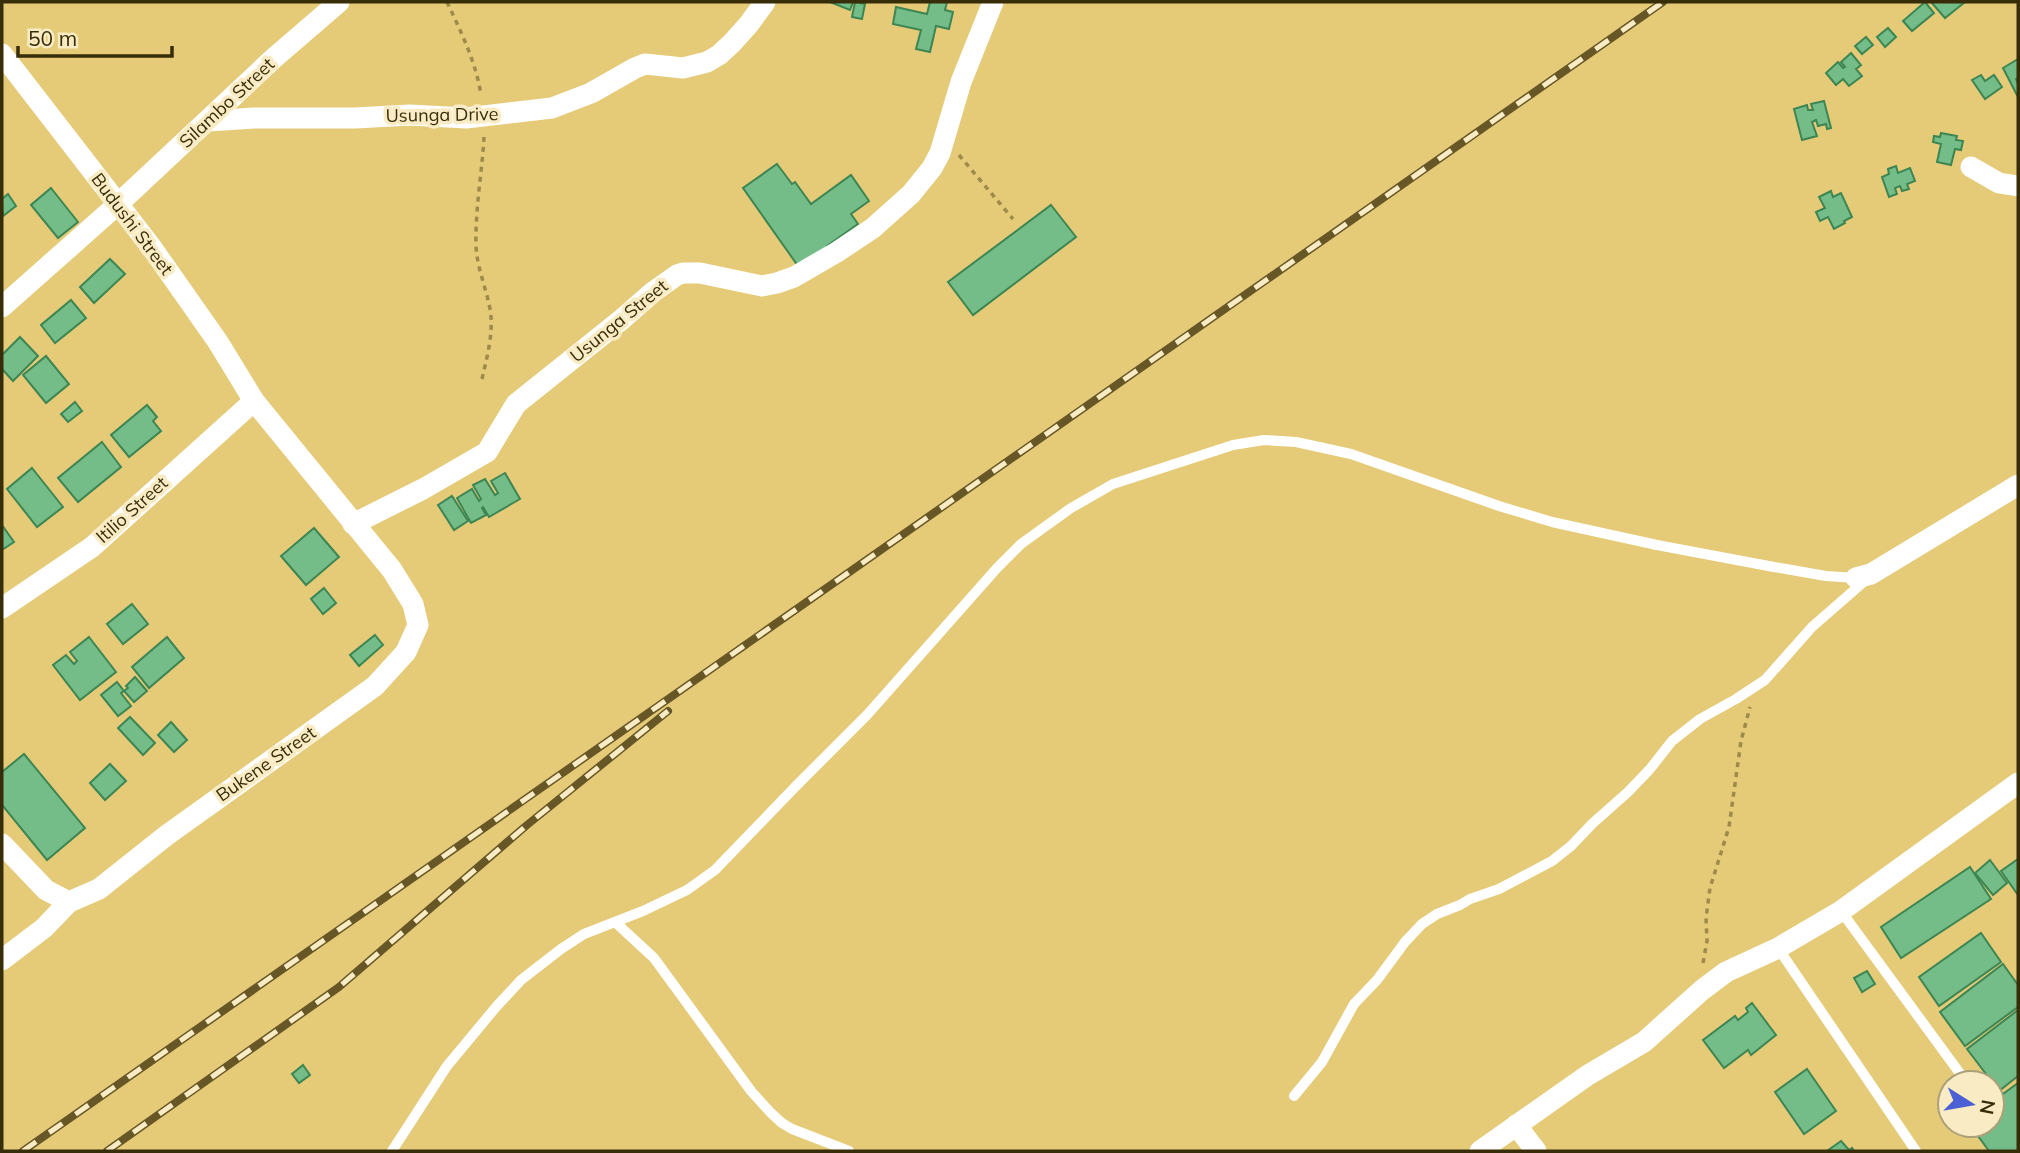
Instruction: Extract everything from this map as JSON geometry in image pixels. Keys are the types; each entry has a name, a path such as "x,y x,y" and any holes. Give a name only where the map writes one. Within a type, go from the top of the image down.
{"street":[{"name":"Silambo Street","path":"2,307 339,2"},
{"name":"Usunga Drive","path":"208,121 410,115 466,118 552,108 591,93 645,64 683,68 707,62 732,43 765,2"},
{"name":"Usunga Street","path":"353,524 423,489 486,452 516,404 677,275 699,273 762,286 794,276 873,228 911,194 932,168 940,153 961,82 993,2"},
{"name":"Budushi Street","path":"2,54 152,248 218,342 254,401 353,524"},
{"path":"1971,167 1999,183 2018,186"},
{"name":"Itilio Street","path":"2,608 92,547 254,401"},
{"path":"1864,576 2018,485"},
{"name":"Bukene Street","path":"69,902 99,889 167,835 375,686 407,652 418,625 413,604 392,570 353,524"},
{"path":"1480,1151 1588,1075 1644,1042 1726,972 1778,948 1840,911 2018,783"},
{"path":"2,844 46,890 69,902 44,928 2,960"},
{"path":"1516,1125 1536,1151"}],"lane":[{"path":"392,1151 447,1066 521,980 561,948 584,934 687,890 715,870 867,715 1021,544 1071,508 1113,484 1233,445 1264,440 1296,442 1351,454 1552,522 1657,545 1826,576 1864,576"},
{"path":"1294,1096 1322,1062 1354,1004 1423,924 1437,914 1499,889 1552,861 1628,792 1684,730 1757,685 1773,671 1812,627 1864,576"},
{"path":"1840,911 1957,1069"},
{"path":"615,922 654,958 751,1091 771,1113 792,1129 849,1151"},
{"path":"1778,948 1916,1151"}],"path":[{"path":"447,2 476,72 484,117 476,245 477,264 491,320 482,379"},
{"path":"946,136 1013,219"},
{"path":"1702,990 1700,981 1710,888 1729,827 1741,741 1757,685"}],"building":[{"path":"830,2 853,2 850,10"},
{"path":"855,2 865,4 862,19 852,17"},
{"path":"930,2 947,2 945,10 953,12 949,29 936,26 930,52 916,49 921,30 893,24 896,7 927,14"},
{"path":"1925,2 1934,13 1912,31 1903,21"},
{"path":"1931,2 1965,2 1945,18"},
{"path":"1888,28 1896,37 1885,47 1877,37"},
{"path":"1866,37 1873,45 1862,54 1855,46"},
{"path":"1851,53 1861,65 1856,69 1862,76 1849,86 1843,79 1836,85 1826,73 1838,62 1845,67 1841,62"},
{"path":"2018,59 2016,79 2018,97 2003,68"},
{"path":"1981,75 1985,81 1994,75 2002,87 1985,99 1972,80"},
{"path":"1824,101 1831,128 1827,129 1826,124 1818,126 1816,120 1812,122 1817,136 1802,140 1794,109 1807,105 1808,110 1813,110 1811,104"},
{"path":"1941,133 1957,136 1956,140 1963,141 1961,150 1955,149 1951,165 1937,162 1941,144 1933,142 1934,136 1940,137"},
{"path":"777,164 811,204 851,175 869,201 851,214 858,224 827,246 829,249 798,266 743,188"},
{"path":"1896,166 1898,173 1910,168 1915,181 1907,184 1909,189 1902,191 1900,186 1895,188 1897,194 1889,197 1882,177 1889,174 1888,169"},
{"path":"51,188 78,222 58,238 31,205"},
{"path":"1831,191 1833,197 1841,193 1852,217 1834,229 1828,217 1820,221 1816,212 1825,208 1819,197"},
{"path":"8,194 16,206 3,216 2,199"},
{"path":"1051,205 1076,237 973,315 948,282"},
{"path":"110,259 125,274 94,303 80,287"},
{"path":"71,300 86,318 55,343 41,325"},
{"path":"20,337 38,356 13,381 2,369 2,355"},
{"path":"46,356 69,384 46,403 23,375"},
{"path":"75,402 82,411 68,422 61,414"},
{"path":"147,405 157,417 153,421 161,431 129,457 111,435"},
{"path":"102,442 121,467 78,502 58,478"},
{"path":"32,468 63,507 37,527 7,489"},
{"path":"505,473 520,499 489,517 483,507 486,515 471,523 457,498 472,489 479,501 481,499 473,485 485,479 495,495 498,493 491,481"},
{"path":"452,496 468,521 454,530 438,505"},
{"path":"2,525 14,542 2,550"},
{"path":"314,528 339,557 306,585 281,556"},
{"path":"324,588 336,603 323,614 311,599"},
{"path":"132,604 148,624 123,644 107,624"},
{"path":"375,635 383,645 359,666 350,655"},
{"path":"89,637 116,672 80,700 53,665 66,655 74,664 77,661 70,652"},
{"path":"167,637 184,658 149,688 132,667"},
{"path":"135,677 147,691 134,702 124,691"},
{"path":"117,682 131,706 118,716 101,695"},
{"path":"130,717 155,743 143,755 118,728"},
{"path":"171,722 187,740 174,752 158,735"},
{"path":"24,754 85,828 47,860 2,805 2,772"},
{"path":"110,764 126,781 105,800 90,783"},
{"path":"2018,859 2018,895 2001,871"},
{"path":"1990,860 2007,883 1993,895 1975,873"},
{"path":"1970,867 1991,899 1901,958 1881,927"},
{"path":"1981,933 2001,962 1939,1006 1919,977"},
{"path":"2003,964 2018,985 2018,1007 1965,1046 1940,1012"},
{"path":"1867,971 1875,984 1862,992 1854,978"},
{"path":"1752,1003 1776,1035 1751,1055 1748,1050 1724,1068 1703,1040 1735,1016 1738,1020 1748,1012 1746,1008"},
{"path":"2018,1010 2018,1076 2006,1085 2006,1069 1982,1069 1967,1049"},
{"path":"303,1065 310,1075 299,1083 292,1074"},
{"path":"1807,1069 1836,1111 1804,1134 1775,1092"},
{"path":"2018,1083 2018,1151 1989,1151 1980,1139 2006,1139 2006,1092"},
{"path":"1841,1141 1849,1150 1852,1148 1854,1151 1827,1151"}],"railway":[{"path":"23,1151 1663,2"},
{"path":"107,1151 339,987 527,825 668,711"}]}
